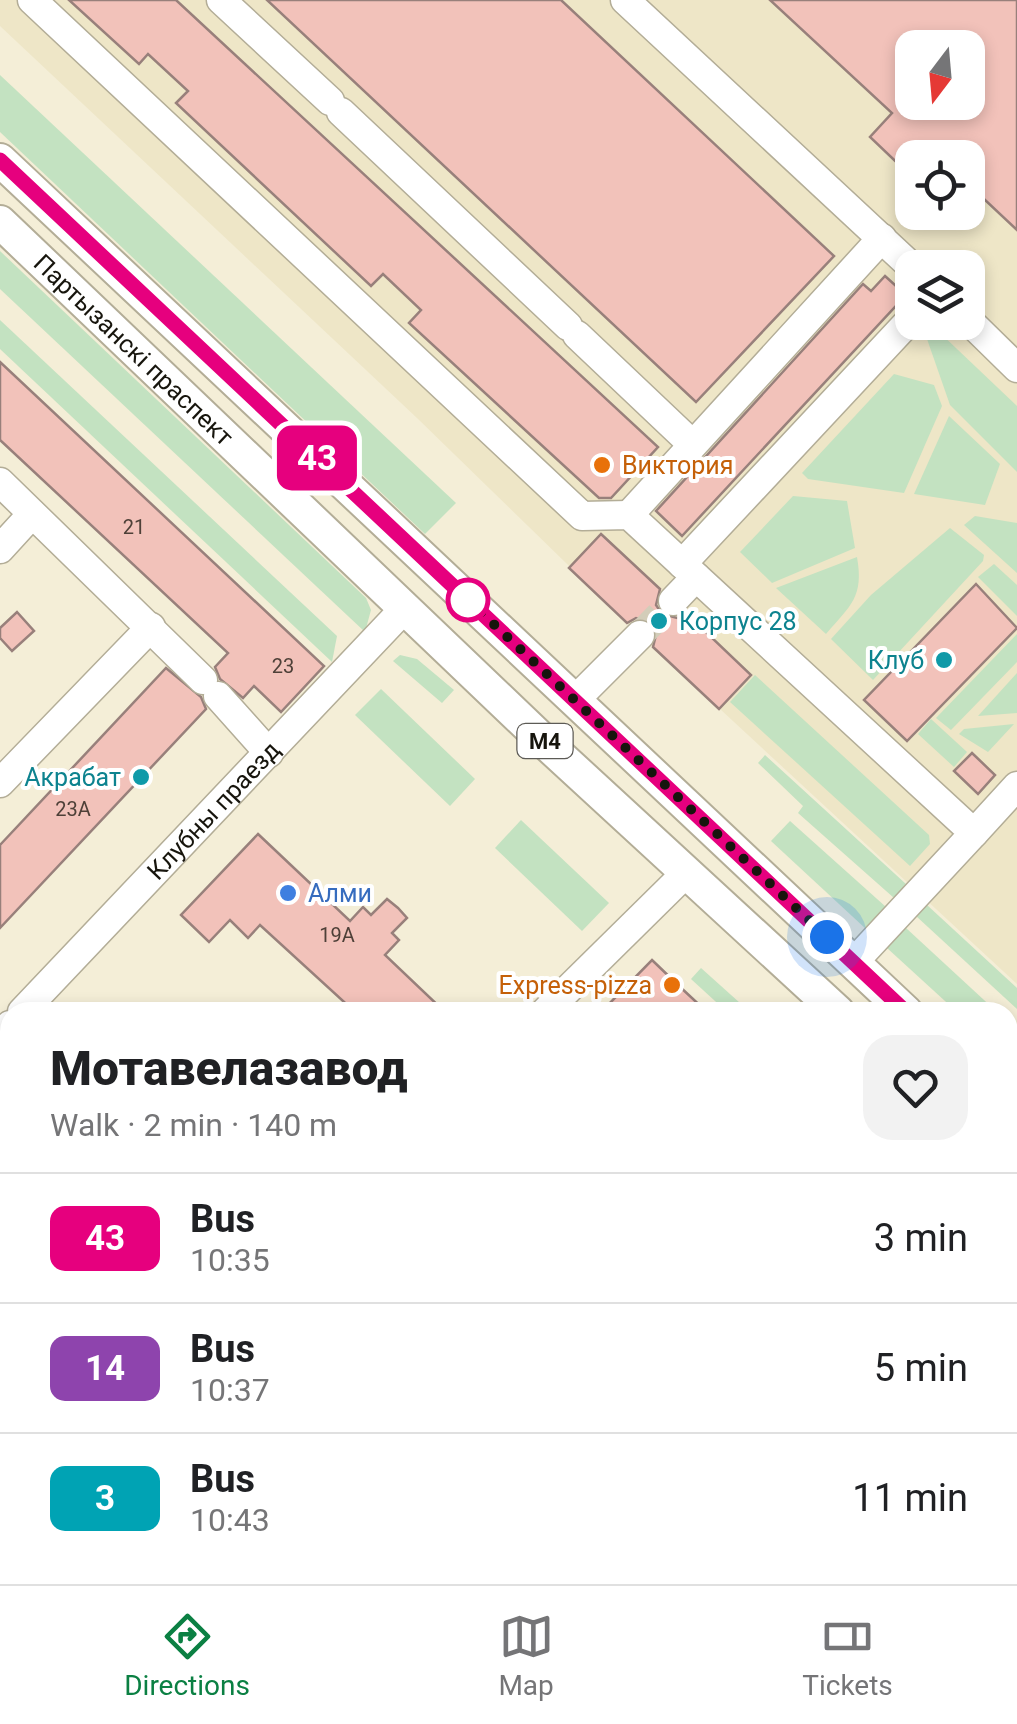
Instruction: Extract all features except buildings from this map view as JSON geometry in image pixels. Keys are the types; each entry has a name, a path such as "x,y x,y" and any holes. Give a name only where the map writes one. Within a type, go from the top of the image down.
{"main road":[{"name":"Партызанскі праспект","path":"0,160 896,1002"},
{"name":"Партызанскі праспект","path":"0,222 404,609 827,1002"},
{"path":"172,386 202,389 209,371 208,357"},
{"path":"404,609 439,572"}],"street":[{"path":"32,0 582,516 629,514 974,833"},
{"path":"221,0 692,444"},
{"path":"626,0 895,251"},
{"path":"629,514 882,238"},
{"path":"673,602 689,570 895,337"},
{"path":"985,337 1017,368"},
{"path":"0,482 151,627 270,753"},
{"path":"0,549 32,514"},
{"name":"Клубны праезд","path":"32,1002 404,609"},
{"path":"0,783 151,627"},
{"path":"575,700 640,635"},
{"path":"854,962 1017,786"},
{"path":"555,1002 686,873"}],"shaded area":[{"path":"0,0 1017,0 1017,984 640,635 417,418 0,26"}],"green space":[{"path":"0,75 456,503 425,534 0,132"},
{"path":"0,251 366,598 371,610 365,632 0,289"},
{"path":"0,320 337,636 332,662 0,349"},
{"path":"927,340 948,340 1017,406 1017,472 950,405"},
{"path":"894,374 934,385 942,406 904,493 808,479 802,473"},
{"path":"949,416 1000,464 985,505 914,494"},
{"path":"793,496 847,501 855,548 772,583 740,552"},
{"path":"975,516 1017,523 1017,573 964,525"},
{"path":"950,528 984,555 983,561 873,680 831,639 871,595"},
{"path":"857,557 859,582 854,600 826,634 776,588"},
{"path":"994,564 1017,585 1017,616 978,577"},
{"path":"1017,634 1017,662 951,730 936,718"},
{"path":"400,655 417,659 454,690 442,703 393,661"},
{"path":"1017,673 1017,713 978,716"},
{"path":"755,675 929,835 930,844 910,866 730,702"},
{"path":"381,689 475,779 450,806 355,715"},
{"path":"931,719 967,752 954,767 918,734"},
{"path":"1014,724 988,752 959,734 964,729"},
{"path":"765,755 906,884 894,898 798,813 803,806 758,763"},
{"path":"521,820 609,903 582,931 495,848"},
{"path":"790,821 886,907 866,929 771,841"},
{"path":"927,905 1017,988 1017,1002 1009,1002 916,916"},
{"path":"906,928 986,1002 946,1002 887,948"},
{"path":"701,968 739,1002 716,1002 691,979"}],"tunnel":[{"path":"640,635 673,601"}],"bus line":[{"name":"43","path":"0,160 895,1002"}],"place":[{"name":"Виктория","path":"602,465"},
{"name":"Корпус 28","path":"659,621"},
{"name":"Клуб","path":"944,660"},
{"name":"Акрабат","path":"141,777"},
{"name":"Алми","path":"288,893"},
{"name":"Express-pizza","path":"672,985"}],"route":[{"path":"468,600 827,937"}]}
